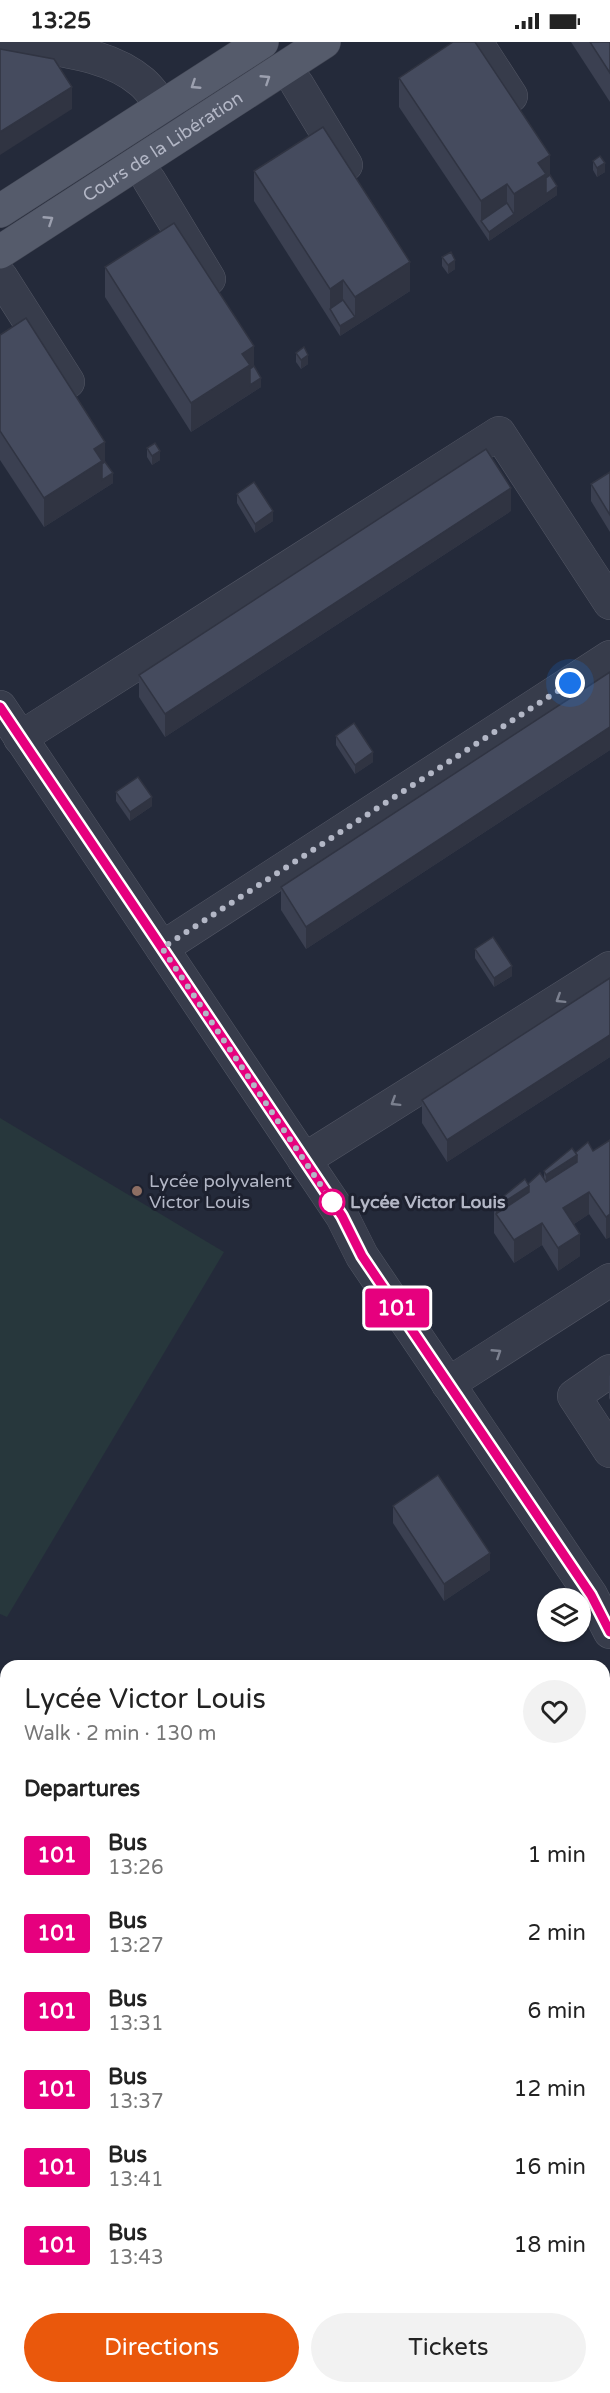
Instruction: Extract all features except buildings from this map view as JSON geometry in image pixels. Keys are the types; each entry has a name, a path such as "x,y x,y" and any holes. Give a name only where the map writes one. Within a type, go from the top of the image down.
{"main road":[{"name":"Cours de la Libération","path":"0,211 262,42"},
{"name":"Cours de la Libération","path":"1,264 179,135 324,42"}],"street":[{"path":"11,42 83,55 114,64 142,82 179,135"},
{"path":"476,42 511,96"},
{"path":"297,84 363,192"},
{"path":"149,180 214,288"},
{"path":"1,264 68,382"},
{"path":"20,738 499,433 610,603"},
{"path":"162,948 610,657"},
{"path":"0,707 342,1216 362,1256 591,1595 610,1632"},
{"path":"304,1160 610,968"},
{"path":"448,1384 610,1280"},
{"path":"610,1371 574,1396 610,1451"}],"shaded area":[{"path":"0,1118 224,1252 7,1617 0,1614"}],"bus line":[{"name":"101","path":"0,707 342,1216 362,1256 591,1595 610,1632"}],"place":[{"name":"Lycée polyvalent Victor Louis","path":"137,1191"},
{"name":"Lycée Victor Louis","path":"332,1202"}],"route":[{"path":"332,1202 162,948 570,683"}]}
